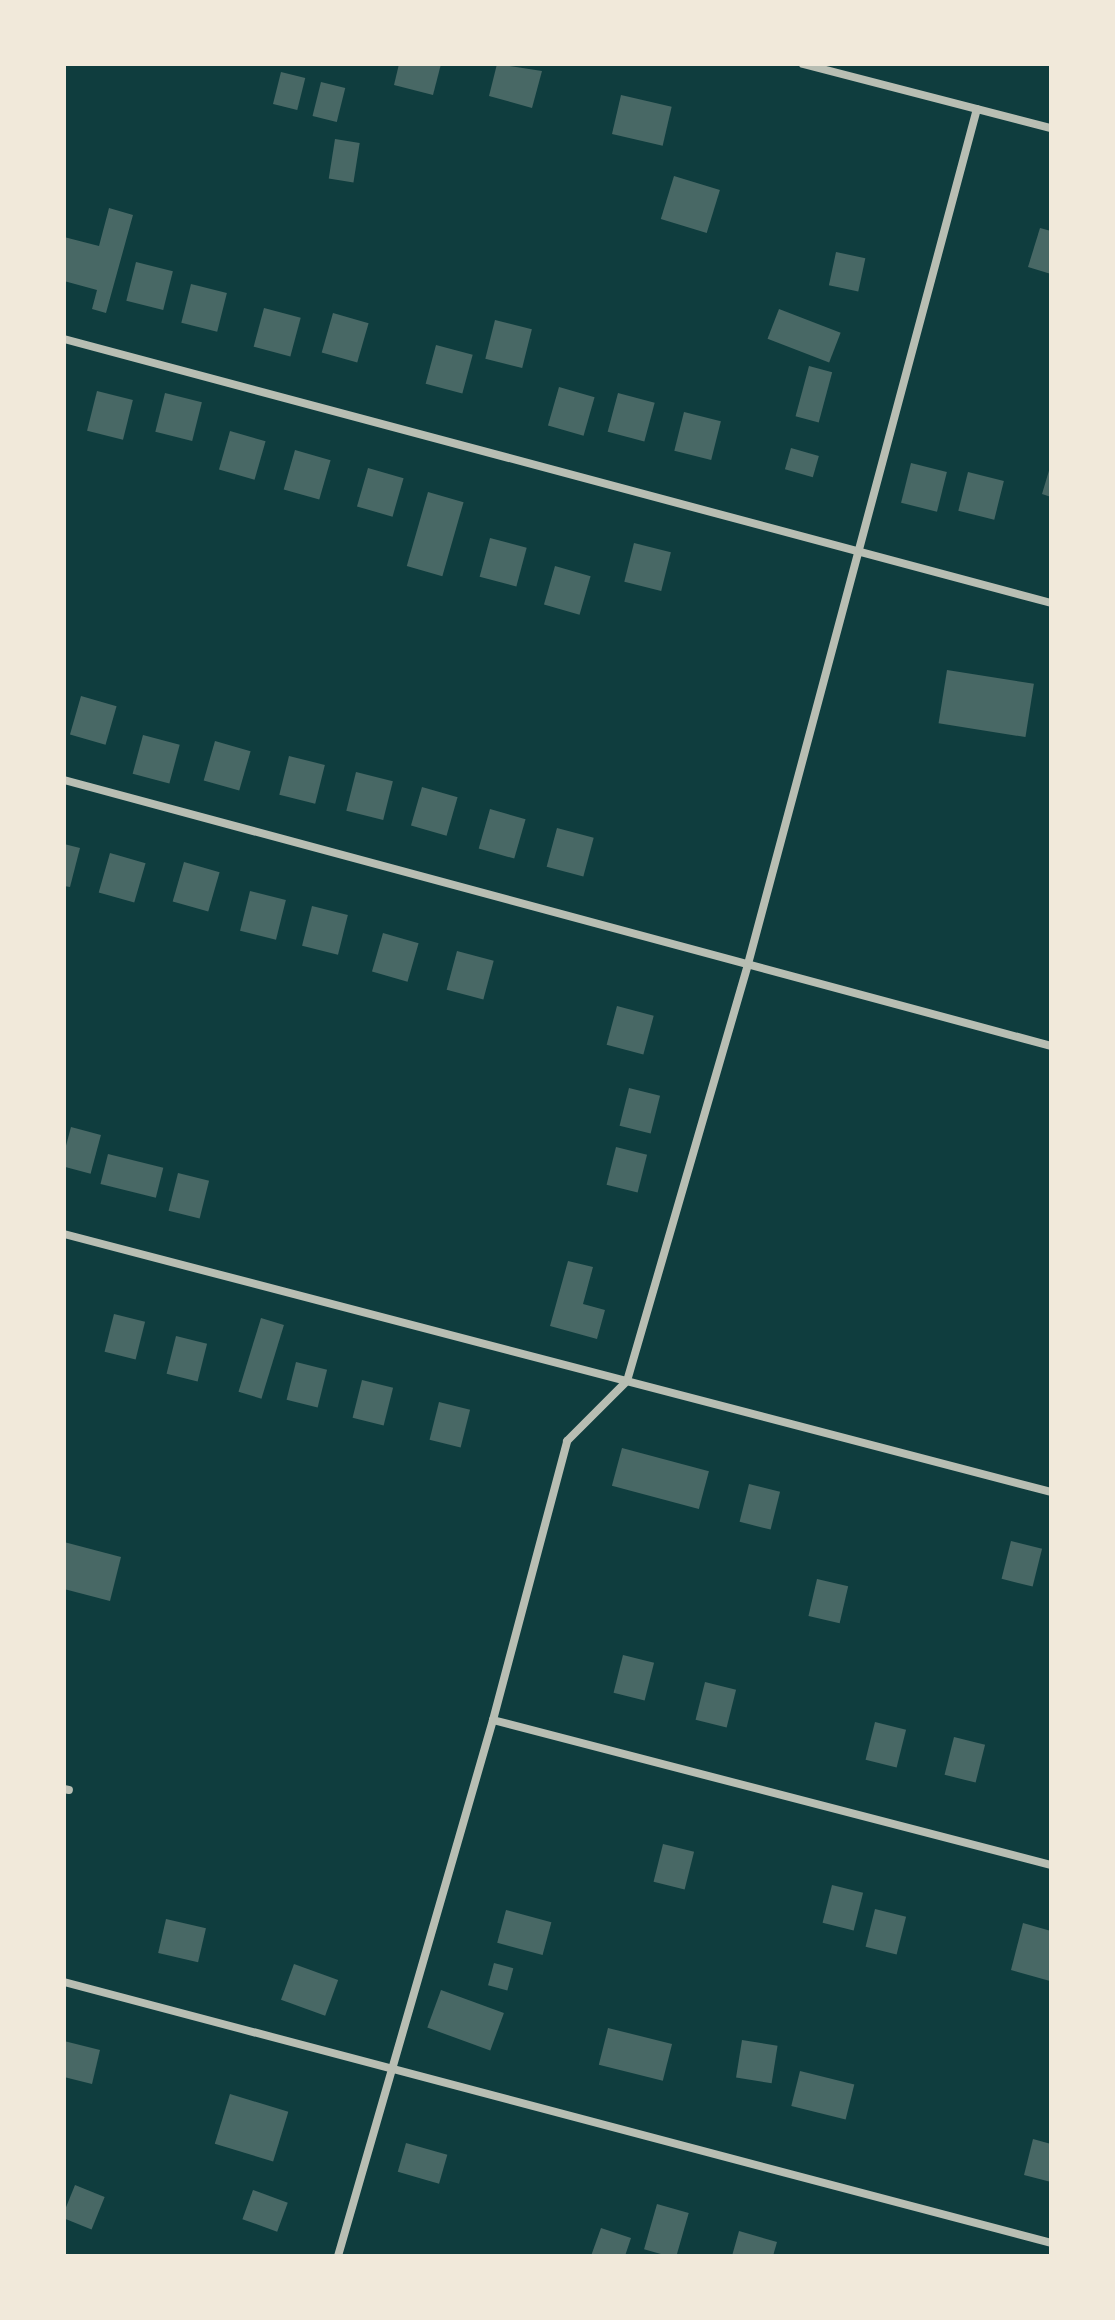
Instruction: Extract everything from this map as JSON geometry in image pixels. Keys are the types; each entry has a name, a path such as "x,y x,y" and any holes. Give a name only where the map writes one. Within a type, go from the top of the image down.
{"street":[{"path":"803,64 1051,128"},
{"path":"338,2256 493,1720 567,1441 627,1381 748,964 977,109"},
{"path":"64,339 1051,603"},
{"path":"64,780 1051,1046"},
{"path":"64,1234 1051,1492"},
{"path":"493,1720 1051,1865"},
{"path":"64,1982 1051,2243"}],"building":[{"path":"399,64 441,64 433,95 394,85"},
{"path":"497,64 542,71 532,108 489,96"},
{"path":"281,72 305,78 297,110 273,104"},
{"path":"321,82 345,88 337,122 313,116"},
{"path":"621,95 672,107 663,146 612,134"},
{"path":"335,139 360,143 353,182 329,179"},
{"path":"674,176 720,190 707,233 661,219"},
{"path":"109,208 133,215 106,313 92,309 97,290 64,281 64,237 99,246"},
{"path":"1040,228 1051,231 1051,274 1028,267"},
{"path":"836,252 865,258 858,291 829,285"},
{"path":"136,262 173,271 163,310 126,301"},
{"path":"191,284 227,293 217,332 181,323"},
{"path":"264,308 301,318 290,356 254,347"},
{"path":"779,309 841,333 829,363 768,339"},
{"path":"333,313 369,323 357,363 322,352"},
{"path":"495,320 532,329 522,368 485,359"},
{"path":"436,345 473,355 462,393 426,384"},
{"path":"809,366 832,372 819,422 796,416"},
{"path":"559,387 595,397 584,436 548,425"},
{"path":"97,391 133,400 123,440 87,431"},
{"path":"165,393 202,402 192,441 155,432"},
{"path":"618,393 655,403 644,441 608,432"},
{"path":"684,412 721,421 711,460 674,451"},
{"path":"230,431 266,441 255,480 219,469"},
{"path":"791,448 819,456 813,477 785,469"},
{"path":"295,450 331,460 319,500 284,489"},
{"path":"911,463 947,472 937,512 901,503"},
{"path":"1051,464 1051,497 1042,494"},
{"path":"368,468 404,478 393,517 357,506"},
{"path":"968,472 1004,481 994,520 958,511"},
{"path":"428,492 464,502 442,576 407,566"},
{"path":"490,538 527,548 516,586 480,577"},
{"path":"634,543 671,552 661,591 624,582"},
{"path":"555,566 591,576 580,615 544,604"},
{"path":"947,670 1034,684 1025,737 939,723"},
{"path":"81,696 117,706 106,745 70,734"},
{"path":"143,735 180,745 169,783 133,774"},
{"path":"215,741 251,751 239,791 204,780"},
{"path":"289,756 325,765 315,804 279,795"},
{"path":"356,772 393,781 383,820 346,811"},
{"path":"422,787 458,797 447,836 411,825"},
{"path":"490,809 526,819 514,859 479,848"},
{"path":"557,828 594,838 583,876 547,867"},
{"path":"64,844 80,848 70,887 64,886"},
{"path":"110,853 146,863 134,903 99,892"},
{"path":"184,862 220,872 208,912 173,901"},
{"path":"250,891 286,900 276,940 240,931"},
{"path":"312,906 348,915 338,955 302,946"},
{"path":"383,933 419,943 408,982 372,971"},
{"path":"457,951 494,961 483,999 447,990"},
{"path":"617,1006 654,1016 643,1054 607,1045"},
{"path":"629,1088 660,1096 651,1134 620,1126"},
{"path":"71,1127 101,1135 91,1174 64,1167"},
{"path":"616,1147 647,1155 638,1193 607,1185"},
{"path":"108,1154 163,1168 156,1198 101,1184"},
{"path":"178,1173 209,1181 200,1219 169,1211"},
{"path":"568,1261 593,1267 583,1304 605,1310 597,1339 550,1326"},
{"path":"114,1314 145,1322 136,1360 105,1352"},
{"path":"261,1318 284,1325 261,1399 238,1392"},
{"path":"176,1336 207,1344 198,1382 167,1374"},
{"path":"296,1362 327,1370 318,1408 287,1400"},
{"path":"362,1380 393,1388 384,1426 353,1418"},
{"path":"439,1402 470,1410 461,1448 430,1440"},
{"path":"622,1448 709,1471 699,1509 612,1486"},
{"path":"749,1484 780,1492 771,1530 740,1522"},
{"path":"1011,1541 1042,1549 1033,1587 1002,1579"},
{"path":"64,1542 121,1557 110,1601 64,1589"},
{"path":"817,1579 848,1586 840,1623 808,1616"},
{"path":"623,1655 654,1663 645,1701 614,1693"},
{"path":"705,1682 736,1690 727,1728 696,1720"},
{"path":"875,1722 906,1730 897,1768 866,1760"},
{"path":"954,1737 985,1745 976,1783 945,1775"},
{"path":"663,1844 694,1852 685,1890 654,1882"},
{"path":"832,1885 863,1893 854,1931 823,1923"},
{"path":"875,1909 906,1917 897,1955 866,1947"},
{"path":"506,1910 551,1922 543,1955 497,1943"},
{"path":"166,1919 206,1928 198,1962 158,1953"},
{"path":"1023,1923 1051,1931 1050,1981 1011,1970"},
{"path":"494,1963 513,1968 507,1990 488,1985"},
{"path":"294,1964 338,1980 325,2016 281,2000"},
{"path":"441,1990 504,2013 490,2051 427,2028"},
{"path":"608,2028 672,2044 663,2081 599,2065"},
{"path":"742,2040 778,2046 772,2083 736,2078"},
{"path":"64,2041 100,2050 92,2084 64,2077"},
{"path":"800,2071 854,2085 846,2119 791,2106"},
{"path":"230,2094 288,2112 273,2162 215,2144"},
{"path":"1033,2139 1051,2144 1051,2182 1024,2175"},
{"path":"406,2143 447,2155 439,2184 398,2172"},
{"path":"75,2185 105,2197 92,2229 64,2218"},
{"path":"253,2190 288,2203 277,2232 242,2219"},
{"path":"657,2204 689,2213 676,2256 644,2249"},
{"path":"601,2228 631,2238 625,2256 591,2256"},
{"path":"739,2231 777,2242 773,2256 732,2256"}]}
